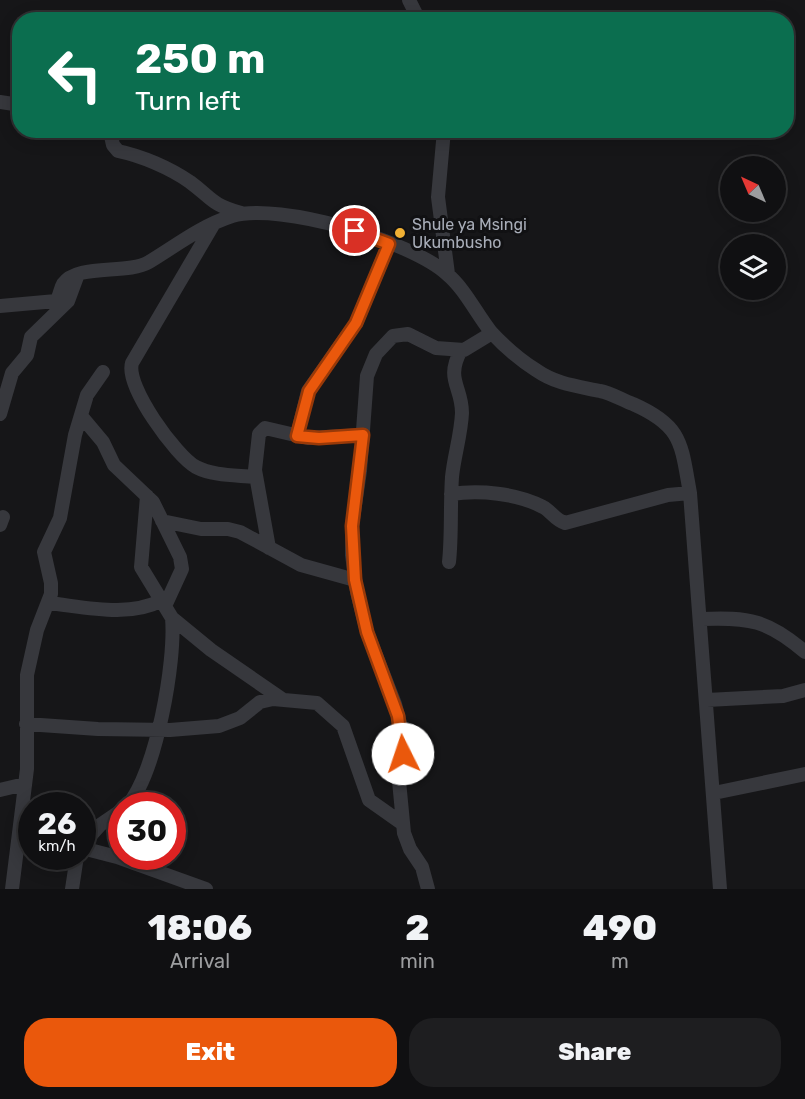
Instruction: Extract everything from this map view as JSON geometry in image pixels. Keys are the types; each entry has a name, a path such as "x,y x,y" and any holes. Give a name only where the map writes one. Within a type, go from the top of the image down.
{"street":[{"path":"111,138 112,146 118,151 171,171 193,184 217,206 243,214 280,214 316,220 425,258 448,274 492,333 513,353 554,381 610,394 649,411 673,429 682,450 690,493 720,889"},
{"path":"443,138 438,197 448,274"},
{"path":"0,306 56,301 63,284 78,274 141,266 214,223 243,214"},
{"path":"214,223 132,363 131,376 141,400 189,462 206,471 255,477"},
{"path":"297,436 309,391 356,323 389,244"},
{"path":"0,414 4,391 12,373 27,355 32,337 68,301 78,274"},
{"path":"428,889 422,867 408,846 403,824 399,773 403,743 401,727 395,704 367,632 355,580 352,526 370,366 386,342 393,336 408,334 436,348 461,350 492,333"},
{"path":"449,562 451,494 462,414 461,402 454,386 453,370 461,350"},
{"path":"25,792 30,660 41,619 49,603 51,583 44,552 60,518 75,435 89,390 103,372"},
{"path":"82,417 103,442 114,465 156,506 182,563 179,578 166,608 171,662 149,763 133,792"},
{"path":"269,548 255,477 256,443 261,431 268,429 297,436 319,438 363,435"},
{"path":"451,494 477,492 508,496 544,507 565,523 668,495 690,493"},
{"path":"147,496 140,559 145,576 166,608 211,650 282,699"},
{"path":"162,521 201,529 228,529 251,537 307,567 355,580"},
{"path":"49,603 130,610 151,606 166,608"},
{"path":"701,619 739,617 768,625 786,635 805,652"},
{"path":"707,700 783,696 805,690"},
{"path":"26,724 156,730 219,726 240,718 264,700 282,699 321,704 337,719 346,733 369,800 403,824"},
{"path":"714,793 805,774"},
{"path":"0,790 25,784"},
{"path":"96,830 108,820"},
{"path":"96,851 206,889"},
{"path":"72,889 75,870"},
{"path":"0,885 13,883"}],"place":[{"name":"Shule ya Msingi Ukumbusho","path":"400,233"}],"route":[{"path":"355,231 389,244 349,336 315,378 306,398 297,436 340,438 363,435 352,526 355,580 367,632 395,704 401,727 403,754"}]}
